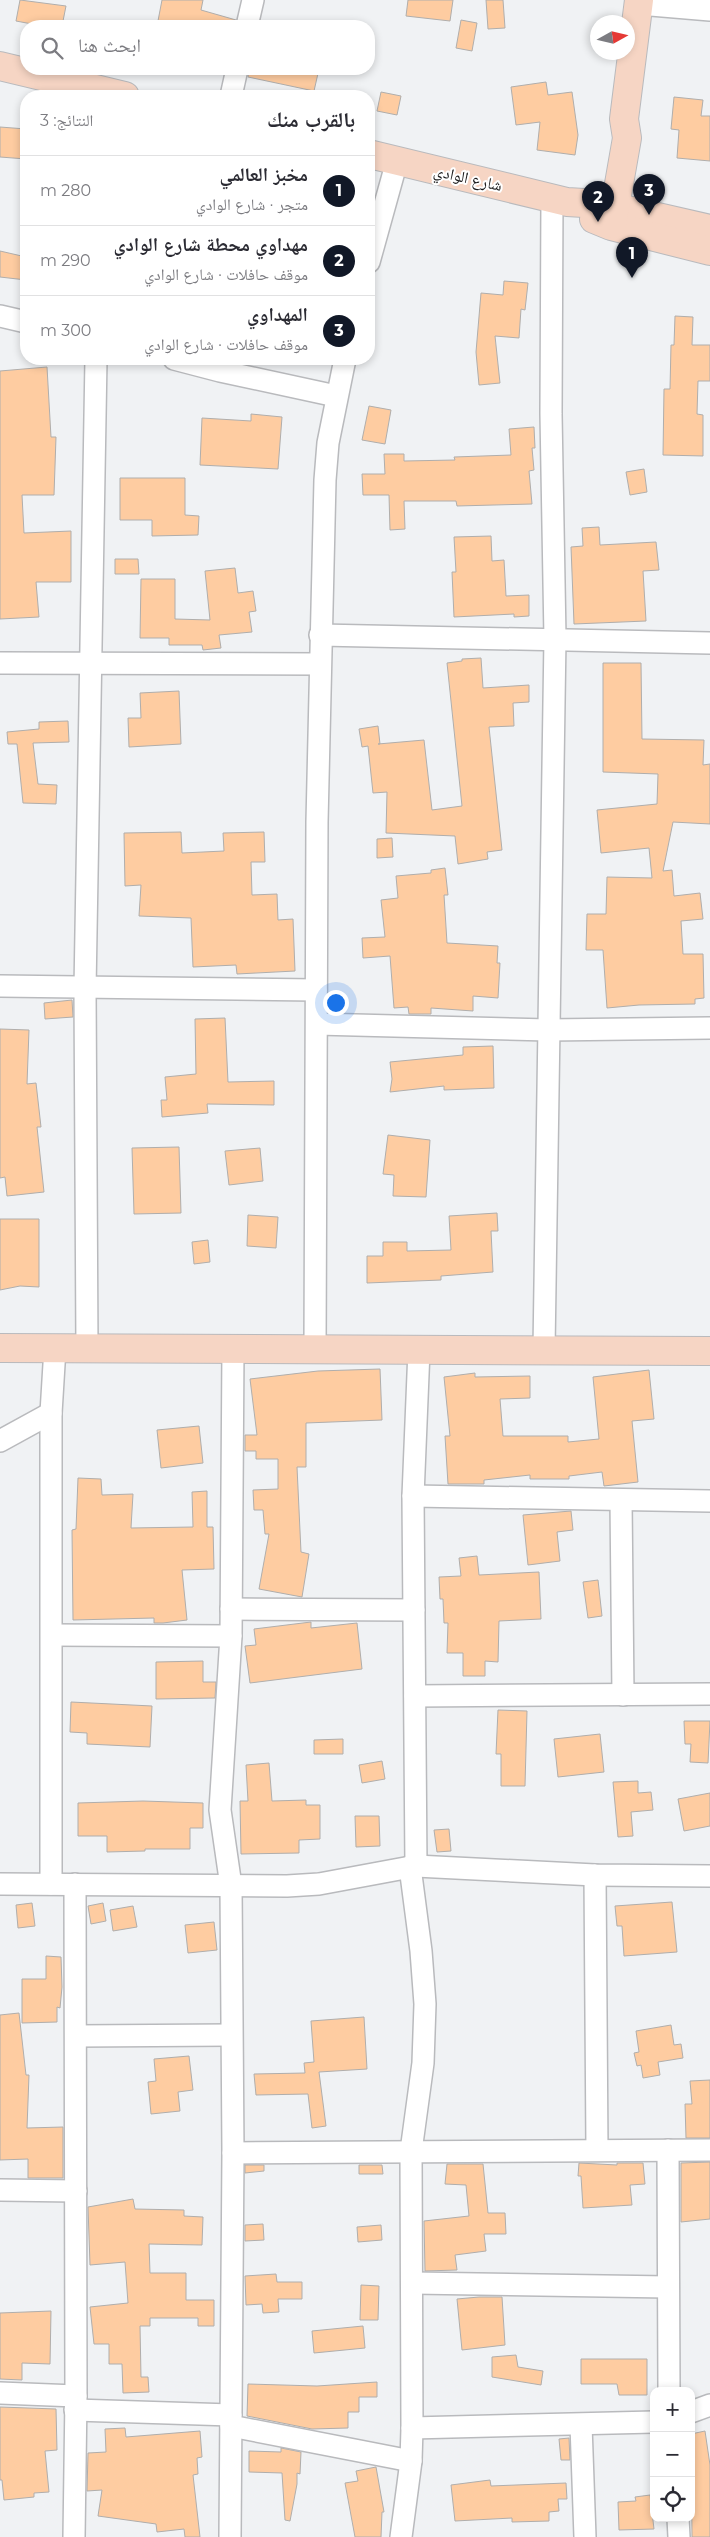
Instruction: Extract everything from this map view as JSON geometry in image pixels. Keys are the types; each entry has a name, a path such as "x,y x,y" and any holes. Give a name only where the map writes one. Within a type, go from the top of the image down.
{"street":[{"path":"248,20 253,0"},
{"path":"606,215 627,138 624,119 639,2 710,10"},
{"path":"0,66 20,71"},
{"path":"38,75 100,90"},
{"path":"232,90 236,75"},
{"name":"شارع الوادي","path":"375,156 559,200 710,251"},
{"path":"375,240 396,161"},
{"path":"544,1349 555,638 551,414 559,200"},
{"name":"شارع الوادي","path":"606,215 710,229"},
{"path":"0,316 20,321"},
{"path":"87,1349 85,989 96,365"},
{"path":"197,365 336,396"},
{"path":"316,1350 316,990 320,635 328,443 344,365"},
{"path":"320,635 555,638 710,643"},
{"path":"0,663 320,664"},
{"path":"0,986 85,989 316,990"},
{"path":"317,1024 548,1030 710,1028"},
{"path":"0,1348 710,1351"},
{"path":"51,1884 51,1413 55,1348"},
{"path":"230,2537 233,2154 231,1886 220,1815 231,1636 232,1348"},
{"path":"401,2537 411,2461 412,2428 413,2283 411,2151 423,2063 425,2004 413,1866 415,1696 413,1496 418,1350"},
{"path":"0,1440 51,1413"},
{"path":"413,1496 710,1501"},
{"path":"621,1500 623,1695"},
{"path":"231,1609 414,1610"},
{"path":"52,1635 231,1636"},
{"path":"415,1696 710,1694"},
{"path":"0,1884 231,1886 319,1884 413,1866 595,1875 710,1876"},
{"path":"595,1875 597,2150"},
{"path":"74,2537 75,1884"},
{"path":"76,2036 231,2035"},
{"path":"668,2150 669,2387"},
{"path":"233,2154 411,2151 710,2150"},
{"path":"0,2190 76,2191"},
{"path":"413,2283 668,2287"},
{"path":"0,2393 231,2421 411,2461"},
{"path":"695,2411 710,2405"},
{"path":"412,2428 650,2422"},
{"path":"580,2425 585,2537"},
{"path":"678,2522 679,2537"}],"building":[{"path":"20,0 66,6 63,20 16,21"},
{"path":"162,0 203,0 201,10 236,20 158,20"},
{"path":"408,0 453,0 450,21 406,16"},
{"path":"486,0 503,0 505,28 488,29"},
{"path":"461,20 477,23 472,51 456,48"},
{"path":"248,75 318,75 314,90 248,77"},
{"path":"546,82 548,95 572,92 578,135 575,155 537,150 540,122 516,125 511,87"},
{"path":"381,92 401,96 397,115 377,111"},
{"path":"674,97 703,100 701,116 710,116 710,161 677,158 679,130 671,129"},
{"path":"0,127 20,129 20,159 0,157"},
{"path":"0,251 20,256 20,279 0,277"},
{"path":"504,281 528,283 525,310 521,309 519,338 495,336 500,383 479,385 476,352 481,293 503,295"},
{"path":"675,316 693,317 692,345 710,345 710,381 698,381 697,414 703,415 703,456 663,455 664,389 670,389 671,345 674,345"},
{"path":"47,367 51,437 56,437 54,495 22,495 24,533 71,531 71,582 36,582 39,617 0,619 0,371"},
{"path":"369,406 391,410 385,444 362,440"},
{"path":"251,414 282,417 278,469 200,465 202,418 251,421"},
{"path":"534,427 535,448 532,448 534,470 529,471 532,504 457,506 456,501 404,501 405,529 390,530 389,495 363,495 362,474 385,474 384,454 404,454 404,461 455,460 454,457 511,455 509,429"},
{"path":"644,469 647,492 630,495 626,472"},
{"path":"120,478 185,478 185,515 199,516 198,535 152,536 152,520 120,520"},
{"path":"599,527 600,545 656,542 659,570 643,571 646,621 574,624 571,547 583,546 582,528"},
{"path":"491,536 492,561 504,560 506,596 529,595 529,616 514,617 514,614 454,617 452,572 456,572 454,537"},
{"path":"115,559 138,559 139,574 115,574"},
{"path":"235,568 238,593 253,591 256,611 249,612 252,632 219,635 221,648 203,650 202,645 169,645 169,638 140,638 141,579 175,579 175,619 210,620 205,571"},
{"path":"481,658 483,688 529,685 529,702 513,703 514,726 489,727 502,850 487,852 488,859 458,864 455,836 386,833 387,792 373,793 368,746 362,747 359,729 378,726 380,744 424,740 432,810 462,806 447,663 462,661 462,659"},
{"path":"603,663 641,663 642,739 704,740 703,765 710,764 710,824 673,822 663,871 672,870 674,896 700,893 703,919 681,921 683,954 703,954 704,998 695,999 695,1004 639,1005 607,1008 603,950 586,950 587,914 606,914 607,877 652,878 649,848 601,853 597,810 657,804 658,774 603,772"},
{"path":"179,691 181,744 129,747 128,718 141,718 140,693"},
{"path":"68,721 69,742 33,743 38,784 57,785 56,804 23,803 17,744 8,744 7,732 39,729 39,722"},
{"path":"181,832 182,853 224,851 223,833 264,832 265,862 251,862 252,895 277,894 278,920 293,919 295,971 237,974 236,965 193,967 191,918 139,916 141,885 125,886 124,833"},
{"path":"392,838 393,857 377,858 377,839"},
{"path":"445,868 448,895 444,895 447,943 498,946 497,963 500,963 498,998 473,996 473,1011 431,1008 431,1014 409,1014 408,1007 394,1008 390,956 363,958 362,938 385,937 381,900 398,898 396,876 431,873 431,870"},
{"path":"72,1000 73,1017 45,1019 44,1003"},
{"path":"225,1018 228,1082 274,1081 274,1105 207,1104 208,1113 162,1117 161,1100 167,1100 165,1077 196,1074 195,1019"},
{"path":"0,1029 29,1030 27,1084 36,1083 41,1127 37,1127 44,1192 7,1196 5,1177 0,1178"},
{"path":"493,1046 494,1088 444,1090 444,1086 390,1092 392,1079 390,1062 463,1055 463,1047"},
{"path":"388,1135 430,1140 426,1197 393,1196 394,1175 383,1174"},
{"path":"179,1147 181,1213 134,1214 132,1148"},
{"path":"260,1148 263,1181 229,1185 225,1151"},
{"path":"497,1213 498,1231 491,1231 493,1272 441,1276 441,1280 367,1283 367,1256 383,1256 383,1242 407,1242 407,1251 451,1250 449,1216"},
{"path":"248,1215 278,1217 276,1248 247,1246"},
{"path":"0,1219 39,1219 39,1287 20,1286 0,1290"},
{"path":"208,1240 210,1262 194,1264 192,1242"},
{"path":"380,1369 382,1420 306,1423 306,1467 297,1467 301,1552 309,1554 302,1597 259,1589 269,1534 265,1534 263,1510 254,1510 253,1490 278,1489 278,1459 256,1459 256,1451 245,1451 245,1435 257,1435 250,1379 318,1371"},
{"path":"649,1370 654,1419 632,1421 638,1482 604,1486 602,1472 569,1476 569,1479 530,1479 530,1475 484,1480 484,1484 448,1484 445,1436 450,1436 444,1377 475,1373 475,1377 530,1376 530,1398 500,1399 503,1436 568,1436 568,1442 599,1439 593,1377"},
{"path":"199,1426 203,1463 161,1468 157,1430"},
{"path":"78,1478 101,1479 102,1495 133,1494 131,1528 193,1527 192,1492 207,1491 207,1527 213,1527 214,1569 182,1570 187,1620 154,1623 154,1618 73,1620 72,1530 76,1529"},
{"path":"571,1511 573,1530 557,1532 560,1561 528,1565 523,1515"},
{"path":"477,1556 479,1575 539,1572 541,1619 499,1621 498,1662 485,1661 485,1676 463,1676 463,1653 447,1653 448,1623 444,1623 443,1599 440,1599 439,1577 461,1576 459,1558"},
{"path":"598,1580 602,1616 588,1618 583,1582"},
{"path":"311,1622 311,1628 357,1623 362,1669 250,1683 245,1646 256,1645 254,1629"},
{"path":"203,1661 203,1682 216,1682 215,1698 156,1699 156,1662"},
{"path":"71,1702 152,1706 150,1747 87,1744 87,1733 70,1732"},
{"path":"498,1710 527,1711 525,1786 501,1786 501,1754 496,1754"},
{"path":"684,1721 710,1721 708,1763 690,1762 691,1744 685,1744"},
{"path":"600,1734 604,1772 558,1777 554,1739"},
{"path":"343,1739 343,1754 314,1754 314,1740"},
{"path":"382,1761 385,1779 362,1783 359,1765"},
{"path":"269,1763 272,1801 306,1800 306,1805 320,1805 320,1839 299,1840 299,1853 241,1854 240,1801 248,1801 246,1765"},
{"path":"638,1781 638,1793 651,1792 653,1810 631,1812 633,1836 618,1837 613,1782"},
{"path":"710,1793 710,1826 684,1831 678,1799"},
{"path":"143,1801 203,1803 203,1828 190,1828 190,1849 145,1849 145,1851 107,1852 107,1836 78,1836 78,1803"},
{"path":"355,1816 379,1816 380,1846 356,1847"},
{"path":"449,1829 451,1851 437,1852 434,1830"},
{"path":"672,1902 677,1952 624,1956 622,1926 617,1926 615,1906"},
{"path":"32,1903 35,1926 18,1928 16,1905"},
{"path":"103,1903 106,1921 91,1924 88,1906"},
{"path":"133,1906 137,1927 113,1931 110,1910"},
{"path":"214,1922 217,1950 188,1953 185,1925"},
{"path":"46,1956 61,1957 62,1987 60,2008 57,2007 57,2022 22,2023 22,1979 46,1979"},
{"path":"19,2013 26,2075 29,2075 27,2128 63,2127 63,2178 28,2178 28,2159 0,2160 0,2015"},
{"path":"364,2017 367,2069 319,2072 326,2126 312,2128 308,2094 256,2095 254,2074 305,2073 304,2063 314,2062 311,2021"},
{"path":"671,2025 674,2045 681,2044 683,2058 658,2062 660,2075 643,2078 641,2065 637,2066 634,2053 639,2052 636,2031"},
{"path":"189,2056 193,2090 178,2092 180,2111 151,2114 148,2082 156,2081 154,2059"},
{"path":"710,2080 710,2138 686,2138 685,2104 692,2104 690,2081"},
{"path":"710,2162 710,2219 681,2222 681,2163"},
{"path":"579,2163 617,2165 617,2163 643,2163 645,2184 630,2185 632,2205 583,2208 581,2176 578,2176"},
{"path":"447,2164 483,2164 488,2213 505,2213 506,2234 484,2234 486,2251 455,2255 457,2270 425,2271 424,2221 469,2216 466,2185 445,2184"},
{"path":"245,2165 264,2165 264,2171 245,2173"},
{"path":"359,2165 382,2165 383,2174 359,2174"},
{"path":"133,2199 135,2209 184,2210 184,2216 203,2217 202,2245 149,2244 150,2273 186,2273 186,2300 214,2300 214,2326 198,2326 198,2318 150,2318 150,2326 140,2326 141,2377 148,2377 149,2392 123,2393 122,2364 109,2364 109,2344 94,2344 90,2307 128,2303 125,2262 90,2265 88,2207"},
{"path":"263,2224 264,2240 245,2241 245,2225"},
{"path":"381,2225 382,2240 358,2242 357,2227"},
{"path":"276,2274 277,2282 302,2282 302,2299 278,2299 279,2312 263,2313 262,2304 246,2305 245,2276"},
{"path":"361,2285 379,2286 378,2320 360,2320"},
{"path":"502,2297 505,2345 462,2350 457,2299"},
{"path":"51,2311 50,2364 22,2363 22,2380 0,2379 0,2313"},
{"path":"363,2326 365,2348 314,2353 312,2331"},
{"path":"516,2355 518,2367 543,2371 541,2385 492,2377 492,2357"},
{"path":"581,2359 647,2359 647,2395 619,2395 617,2384 581,2384"},
{"path":"377,2382 377,2397 359,2397 359,2412 348,2412 348,2428 312,2429 247,2416 248,2384 317,2386"},
{"path":"0,2407 56,2409 57,2450 45,2451 49,2492 34,2493 34,2497 4,2500 2,2480 0,2480"},
{"path":"125,2428 126,2437 200,2431 202,2457 197,2458 198,2474 193,2475 200,2537 185,2537 184,2529 157,2532 156,2524 98,2516 102,2490 87,2491 88,2453 106,2452 105,2429"},
{"path":"705,2431 710,2465 710,2537 692,2537 692,2522 695,2522 695,2433"},
{"path":"569,2438 570,2460 561,2460 559,2439"},
{"path":"281,2448 301,2452 300,2474 297,2473 297,2484 290,2521 285,2520 282,2473 249,2472 249,2451 281,2452"},
{"path":"376,2467 384,2512 382,2512 381,2537 355,2537 345,2483 358,2481 356,2471"},
{"path":"490,2480 491,2486 566,2483 567,2499 558,2499 559,2511 549,2512 549,2521 512,2522 512,2518 455,2521 451,2485"},
{"path":"650,2495 650,2522 653,2522 654,2529 619,2530 618,2502 636,2501 635,2497"}],"place":[{"name":"المهداوي","path":"649,215"},
{"name":"مهداوي محطة شارع الوادي","path":"598,222"},
{"name":"مخبز العالمي","path":"632,278"}]}
